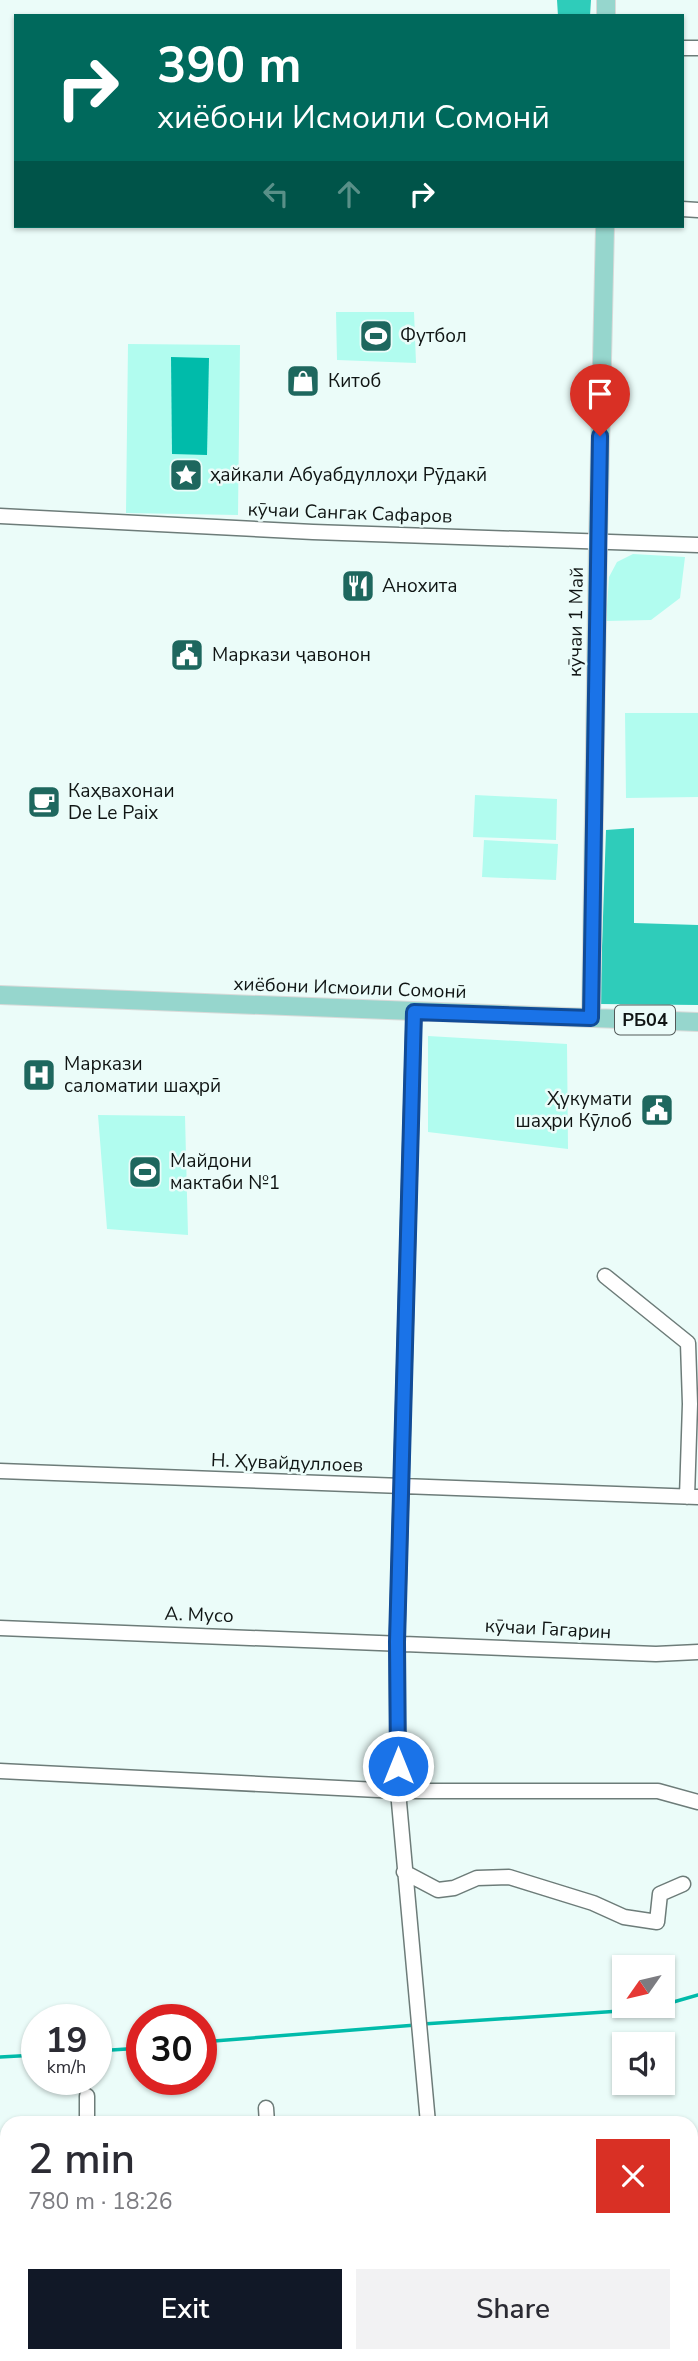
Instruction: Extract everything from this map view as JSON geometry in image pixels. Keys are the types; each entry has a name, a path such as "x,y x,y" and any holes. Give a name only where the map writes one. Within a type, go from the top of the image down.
{"main road":[{"name":"кӯчаи 1 Май","path":"591,1018 606,228"},
{"name":"хиёбони Исмоили Сомонӣ","path":"0,995 698,1022"}],"street":[{"name":"кӯчаи Сангак Сафаров","path":"0,516 313,532 698,545"},
{"path":"414,1012 397,1642 398,1791 427,2116"},
{"path":"605,1276 688,1343 692,1497"},
{"name":"Н. Ҳувайдуллоев","path":"0,1471 692,1497"},
{"name":"А. Мусо","path":"0,1628 397,1642"},
{"name":"кӯчаи Гагарин","path":"397,1642 656,1654 698,1652"},
{"path":"0,1771 398,1791 658,1791 698,1802"},
{"path":"404,1872 438,1891 454,1888 477,1878 509,1877 593,1903 624,1917 657,1922 660,1894 683,1884"},
{"path":"87,2096 87,2116"}],"shaded area":[{"path":"557,0 591,0 590,14 558,14"},
{"name":"Футбол","path":"336,312 414,312 416,363 337,360"},
{"path":"128,344 240,345 238,515 126,513"},
{"path":"171,357 209,358 207,455 172,454"},
{"path":"633,554 685,557 680,598 651,620 606,621 609,577 617,562"},
{"path":"625,713 698,713 698,797 626,798"},
{"path":"475,795 557,799 556,840 473,837"},
{"path":"634,828 634,923 698,925 698,1005 600,1004 606,830"},
{"path":"484,840 558,844 556,880 482,877"},
{"path":"428,1036 567,1044 568,1149 428,1132"},
{"name":"Майдони мактаби №1","path":"98,1115 185,1116 188,1235 107,1229"}],"waterway":[{"path":"676,2001 698,1995"},
{"path":"423,2024 612,2012"},
{"path":"217,2041 416,2025"},
{"path":"112,2050 126,2049"},
{"path":"0,2057 21,2056"}],"place":[{"name":"Футбол","path":"376,336"},
{"name":"Китоб","path":"303,381"},
{"name":"ҳайкали Абуабдуллоҳи Рӯдакӣ","path":"186,475"},
{"name":"Анохита","path":"358,586"},
{"name":"Маркази ҷавонон","path":"187,655"},
{"name":"Каҳвахонаи De Le Paix","path":"44,802"},
{"name":"Маркази саломатии шаҳрӣ","path":"39,1075"},
{"name":"Ҳукумати шаҳри Кӯлоб","path":"657,1110"},
{"name":"Майдони мактаби №1","path":"145,1172"}],"route":[{"path":"398,1766 397,1642 414,1012 591,1018 600,436"}]}
